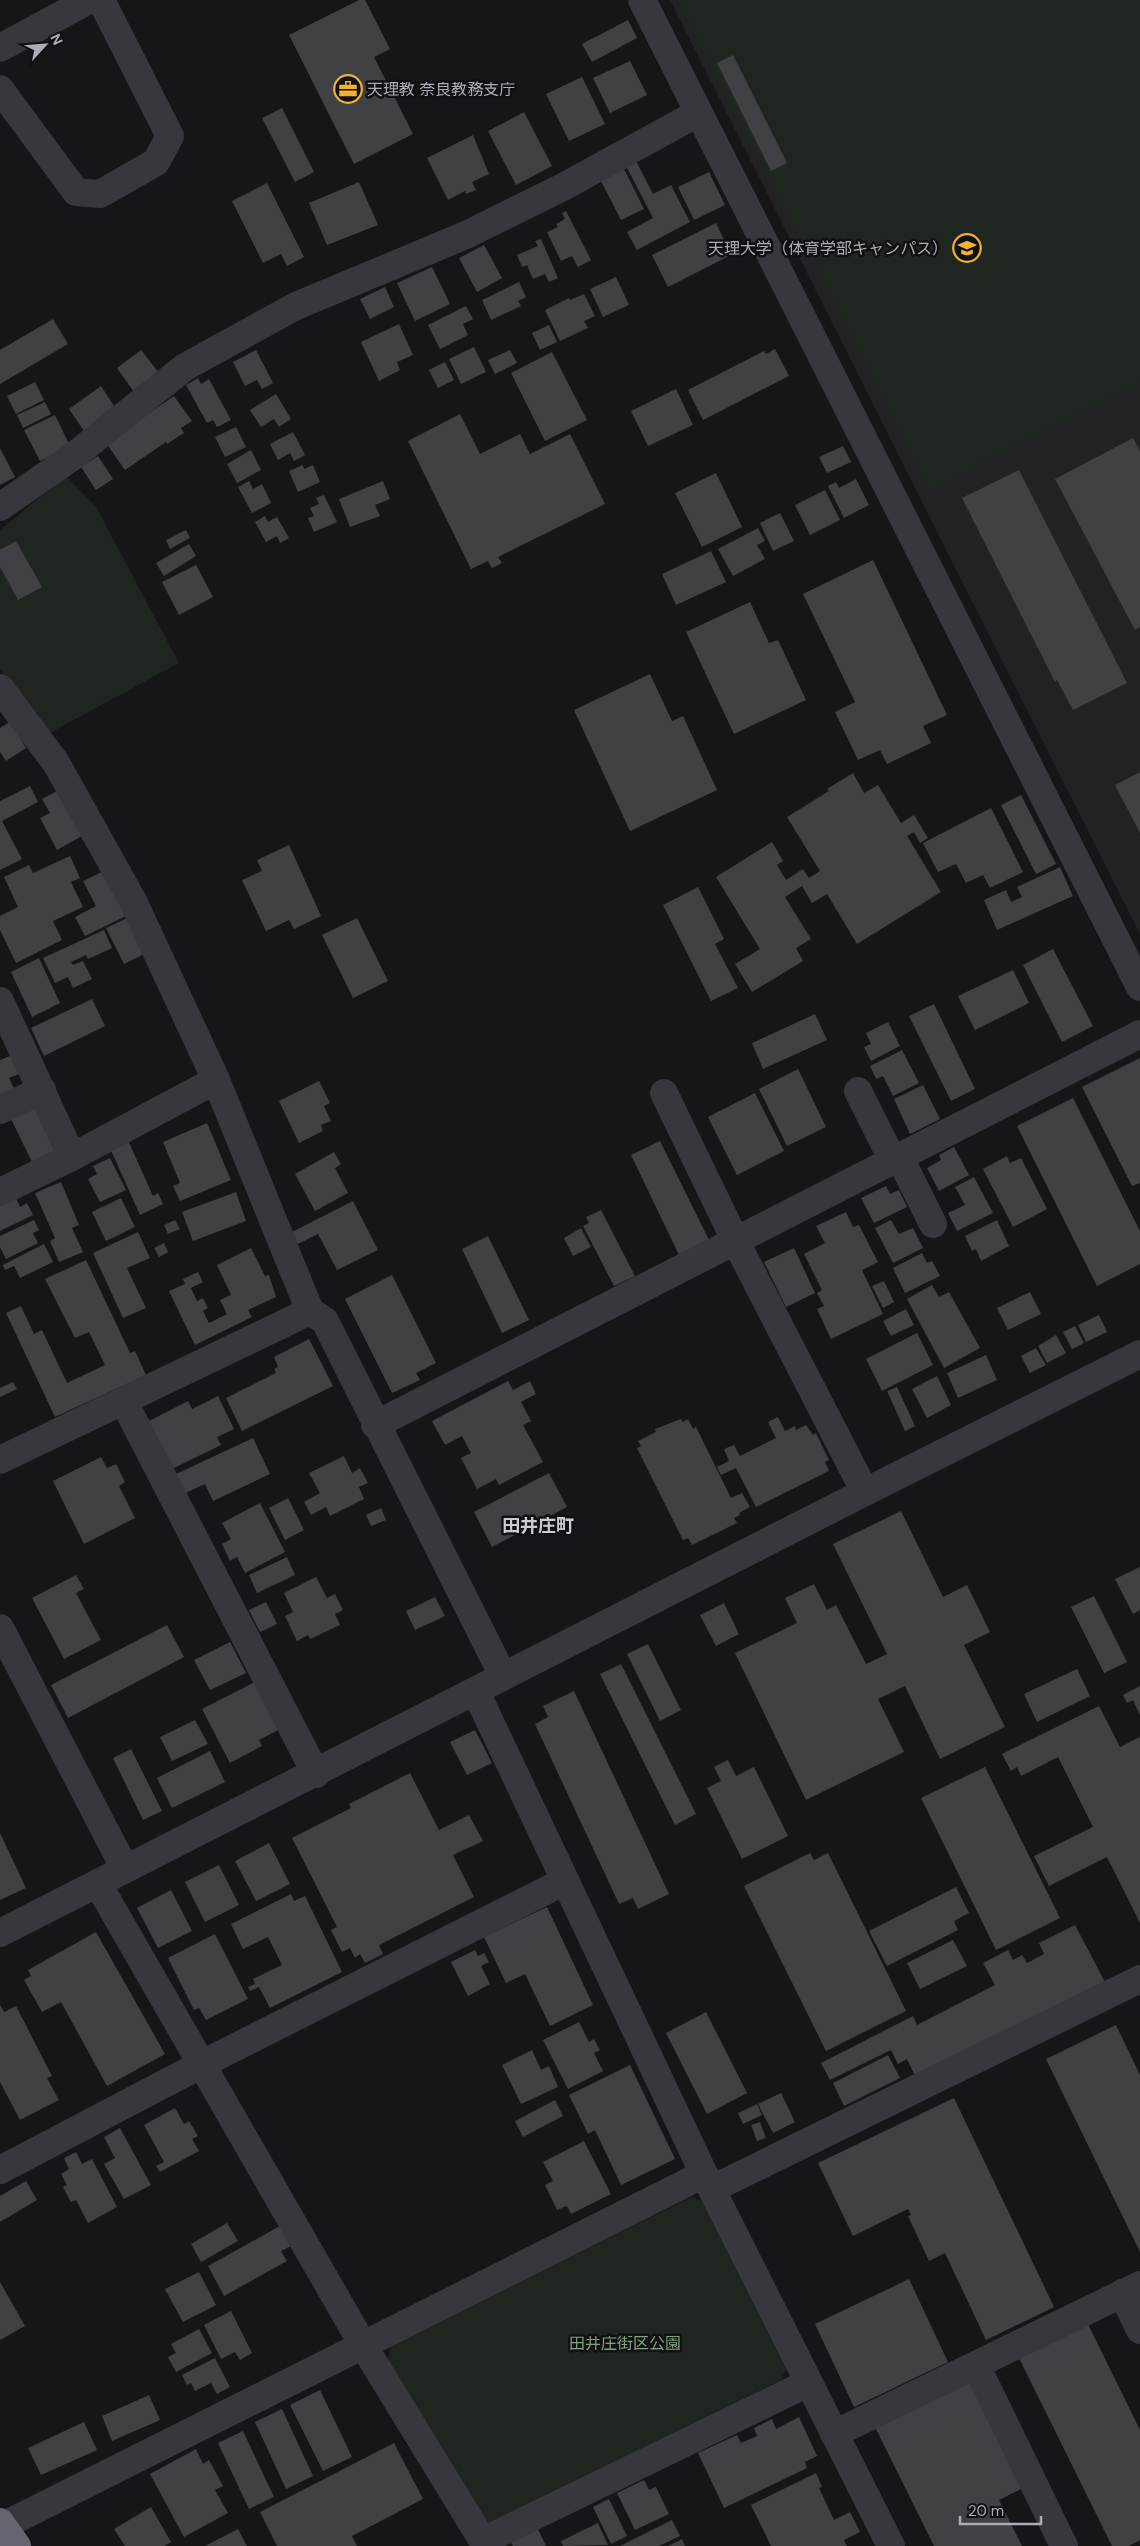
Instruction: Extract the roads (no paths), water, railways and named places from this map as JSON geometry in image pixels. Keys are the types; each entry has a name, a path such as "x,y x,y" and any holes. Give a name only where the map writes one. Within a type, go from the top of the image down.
{"street":[{"path":"0,48 89,0"},
{"path":"0,89 76,192 100,194 156,162 170,136 101,0"},
{"path":"642,0 1140,987"},
{"path":"0,507 75,455 185,367 296,306 466,234 563,187 698,113"},
{"path":"0,688 56,763 133,901 216,1080 310,1311 325,1321 503,1676"},
{"path":"0,1001 72,1157"},
{"path":"375,1424 736,1242 1140,1034"},
{"path":"0,1192 72,1157 216,1080"},
{"path":"0,1110 42,1090"},
{"path":"858,1091 933,1224"},
{"path":"664,1093 736,1242 865,1492"},
{"path":"0,1460 310,1311"},
{"path":"0,1933 1140,1354"},
{"path":"124,1402 316,1774"},
{"path":"0,1628 125,1869"},
{"path":"476,1692 708,2182 891,2546"},
{"path":"0,2170 200,2065 566,1881"},
{"path":"98,1884 200,2065 363,2345 484,2544 808,2383"},
{"path":"7,2531 363,2345 1140,1979"},
{"path":"834,2434 1131,2289 1140,2330"},
{"path":"976,2365 1064,2546"}],"place":[{"name":"天理教 奈良教務支庁","path":"348,89"},
{"name":"天理大学（体育学部キャンパス）","path":"967,248"}],"district":[{"name":"田井庄町","path":"538,1526"}],"park label":[{"name":"田井庄街区公園","path":"625,2343"}]}
